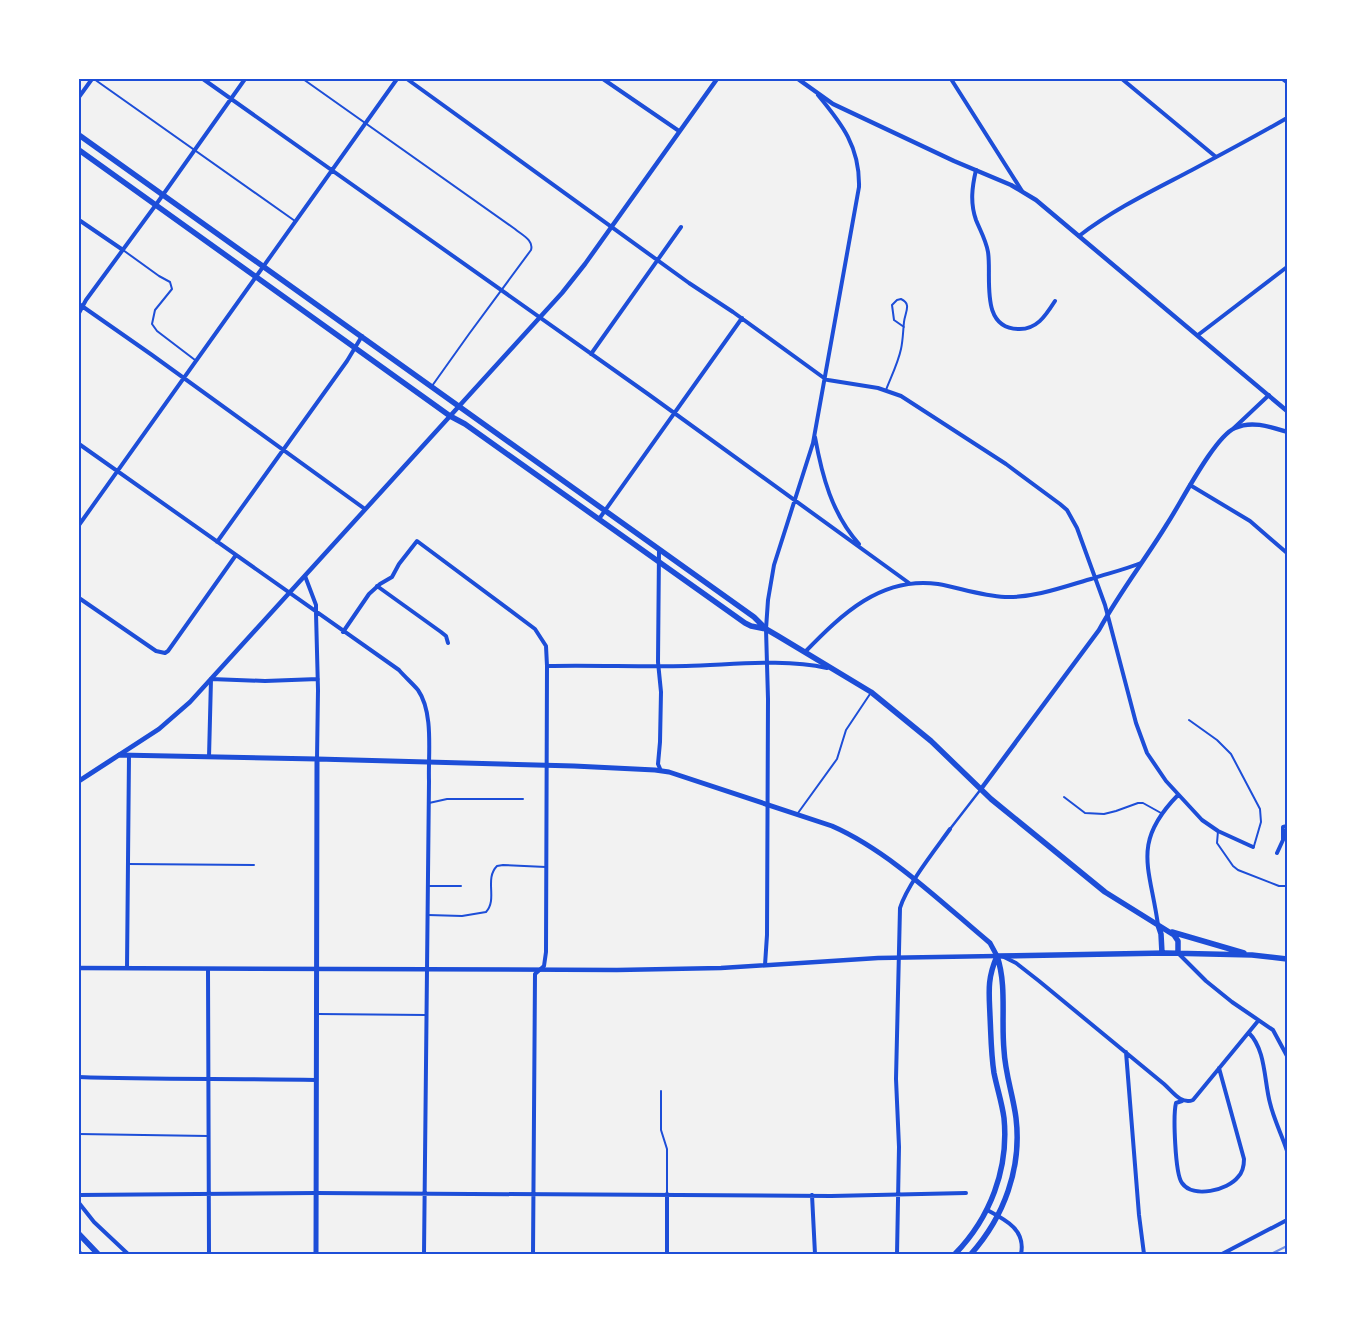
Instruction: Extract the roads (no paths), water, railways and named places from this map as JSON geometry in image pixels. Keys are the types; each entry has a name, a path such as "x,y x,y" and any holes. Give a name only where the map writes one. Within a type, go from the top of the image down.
{"main road":[{"path":"79,134 754,618 766,629 871,692 931,740 1011,816 1105,892 1174,935 1178,941 1178,953"},
{"path":"79,150 450,416 599,519 744,623 766,629"},
{"path":"79,781 119,755 428,762 660,771 797,814 832,826 857,838 878,851 990,943 997,956 1002,974 1004,1051 1015,1109 1017,1134 1014,1166 998,1216 990,1230 971,1254"},
{"path":"316,1254 317,759"},
{"path":"1158,925 1161,934 1162,953"},
{"path":"1170,932 1252,955"},
{"path":"997,956 1178,953 1252,955 1287,959"},
{"path":"955,1254 973,1234 987,1210 994,1195 1002,1166 1005,1133 1004,1116 992,1054 989,986 990,973 997,956"},
{"path":"79,1234 98,1254"}],"street":[{"path":"79,97 93,79"},
{"path":"203,79 674,413 909,583"},
{"path":"79,313 81,306 156,206 245,79"},
{"path":"79,525 397,79"},
{"path":"407,79 824,378 869,386 901,396 1020,474 1060,504 1073,519 1095,578 1142,743 1157,769 1202,820 1218,831 1253,847"},
{"path":"603,79 680,131"},
{"path":"119,755 173,718 211,680 540,318 570,284 717,79"},
{"path":"798,79 833,104 1022,191 1050,211 1287,411"},
{"path":"951,79 1022,191"},
{"path":"1122,79 1216,158"},
{"path":"1283,79 1287,82"},
{"path":"764,965 766,935 768,699 766,629 774,565 814,434 858,196 859,172 853,147 832,111 816,92"},
{"path":"1079,236 1119,210 1287,118"},
{"path":"976,170 972,202 988,252 989,296 995,317 1000,323 1011,328 1027,328 1040,322 1055,301"},
{"path":"79,220 123,250"},
{"path":"591,354 681,227"},
{"path":"1198,335 1287,267"},
{"path":"81,306 365,509"},
{"path":"599,519 742,318"},
{"path":"217,542 362,336"},
{"path":"897,1254 899,1147 896,1079 898,958 900,908 903,900 950,829 1099,630 1208,457 1234,428 1269,395"},
{"path":"1234,428 1251,424 1287,432"},
{"path":"814,434 821,470 831,499 851,534 865,550"},
{"path":"79,444 399,670 417,690 427,711 429,803 424,1254"},
{"path":"549,484 556,476"},
{"path":"1190,485 1250,521 1264,531 1287,553"},
{"path":"343,632 369,594 377,586 392,577 415,542 419,542 534,629 546,646 546,952 544,966 535,974 535,1194 533,1254"},
{"path":"659,550 659,666 661,692 658,764 660,771"},
{"path":"79,598 156,651 165,653 236,555"},
{"path":"805,652 854,607 888,588 909,583 938,584 974,593 1006,597 1034,594 1142,563"},
{"path":"305,576 316,605 318,679 317,759"},
{"path":"377,586 446,636 448,643"},
{"path":"708,597 712,588"},
{"path":"547,666 803,664 836,670"},
{"path":"211,680 265,681 318,679"},
{"path":"209,757 211,680"},
{"path":"127,968 129,755"},
{"path":"1158,925 1147,858 1150,833 1161,813 1178,795"},
{"path":"1277,853 1283,840 1283,827 1287,826"},
{"path":"1178,953 1206,981 1258,1021 1273,1030 1287,1056"},
{"path":"79,968 721,968 898,958 997,956 1016,963 1126,1052 1182,1101"},
{"path":"208,969 209,1254"},
{"path":"1219,1068 1244,1159 1242,1172 1227,1185 1208,1191 1191,1190 1182,1184 1177,1163 1176,1103 1193,1100 1248,1032 1258,1021"},
{"path":"1248,1032 1256,1043 1262,1061 1270,1104 1287,1151"},
{"path":"1126,1052 1139,1215 1144,1254"},
{"path":"79,1077 316,1080"},
{"path":"79,1196 316,1193 812,1195 966,1193"},
{"path":"667,1194 667,1254"},
{"path":"812,1195 815,1254"},
{"path":"79,1203 94,1222 128,1254"},
{"path":"987,1210 1007,1220 1017,1230 1022,1245 1022,1254"},
{"path":"1222,1254 1287,1220"}],"lane":[{"path":"93,79 195,149 295,222"},
{"path":"303,79 531,241 531,250 432,386"},
{"path":"123,250 170,282 172,289 155,310 152,324 157,331 197,361"},
{"path":"886,390 901,350 908,306 906,301 901,299 892,305 892,314 894,320 904,327"},
{"path":"797,814 837,759 846,730 871,692"},
{"path":"1188,720 1218,740 1231,754 1260,809 1261,822 1253,847"},
{"path":"1064,797 1085,813 1110,813 1143,803 1161,813"},
{"path":"429,803 447,799 523,799"},
{"path":"1218,831 1217,843 1238,870 1279,886 1287,886"},
{"path":"128,864 254,865"},
{"path":"428,916 462,916 486,912 491,903 491,874 497,866 547,867"},
{"path":"428,886 461,886"},
{"path":"316,1014 427,1015"},
{"path":"661,1091 661,1130 666,1149 667,1194"},
{"path":"79,1134 208,1136"}],"railway":[{"path":"1271,1254 1287,1246"}]}
